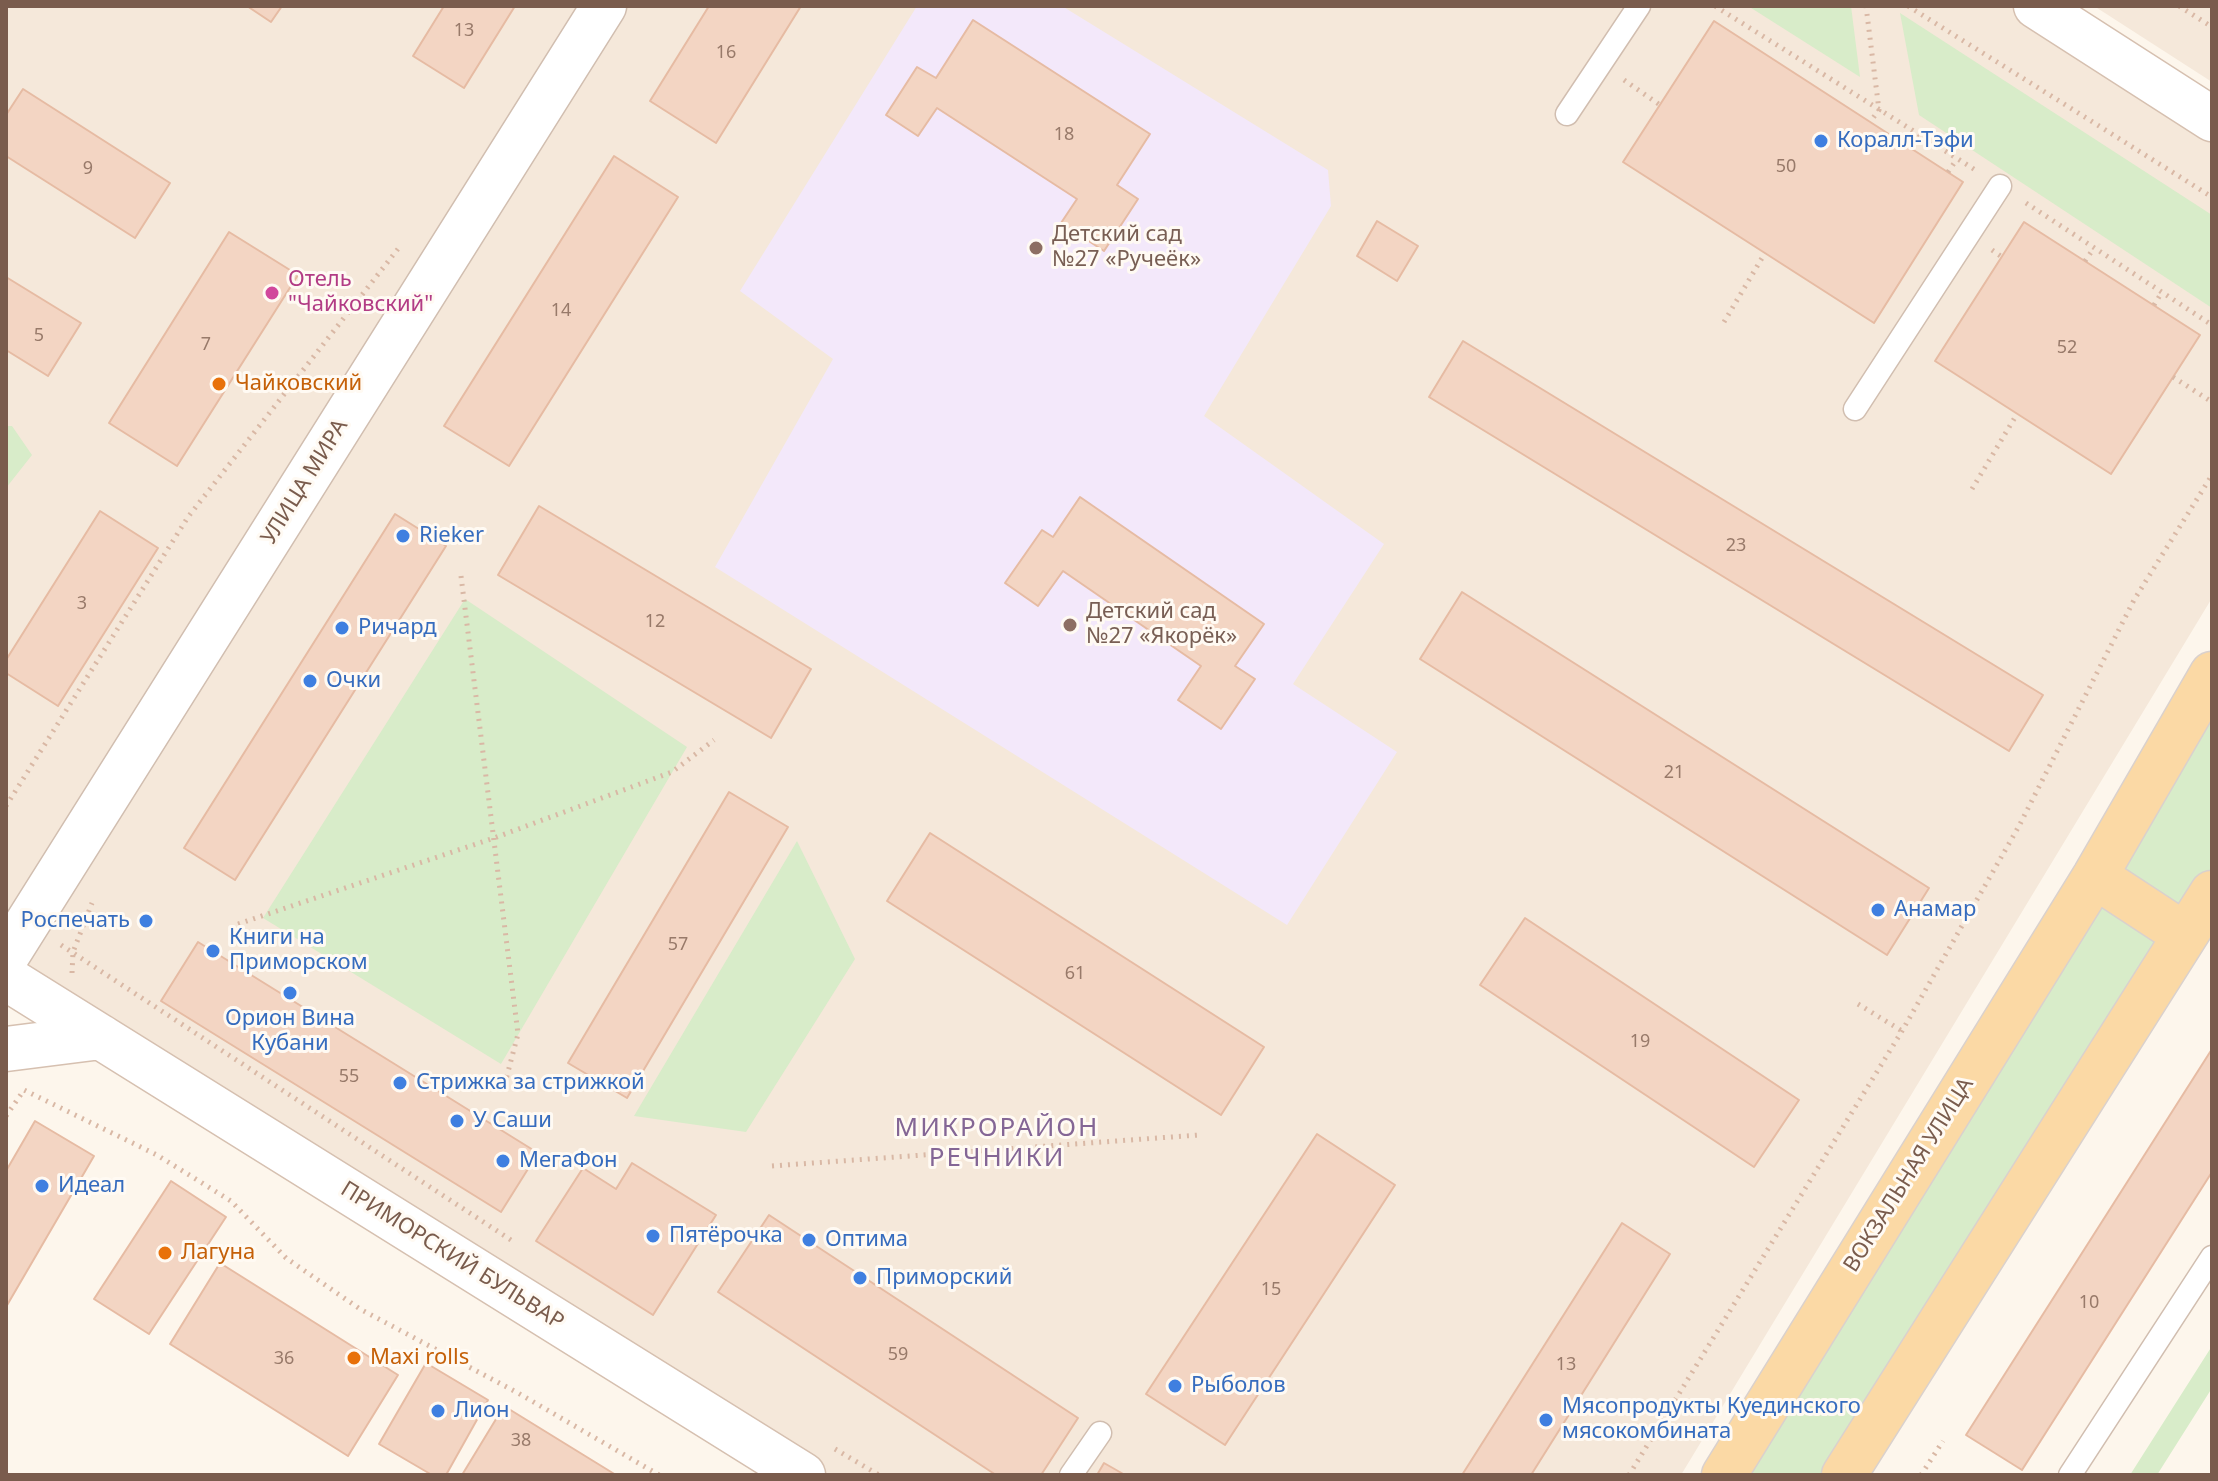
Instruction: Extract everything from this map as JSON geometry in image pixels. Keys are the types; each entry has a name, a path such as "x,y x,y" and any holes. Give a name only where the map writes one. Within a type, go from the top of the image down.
{"main road":[{"name":"ВОКЗАЛЬНАЯ УЛИЦА","path":"1724,1475 2095,876 2212,674"},
{"path":"2095,876 2185,935"},
{"path":"1854,1472 2212,893"}],"street":[{"name":"УЛИЦА МИРА","path":"6,957 604,6"},
{"path":"2036,6 2212,119"},
{"name":"ПРИМОРСКИЙ БУЛЬВАР","path":"6,978 816,1460"},
{"path":"6,1049 101,1037"}],"lane":[{"path":"1567,114 1639,6"},
{"path":"1855,409 2000,186"},
{"path":"2070,1475 2212,1257"},
{"path":"1071,1475 1100,1433"}],"path":[{"path":"1715,6 2000,186 2212,325"},
{"path":"1866,6 1879,110 1870,122"},
{"path":"1908,6 2212,197"},
{"path":"2179,6 2212,27"},
{"path":"1600,64 1660,105"},
{"path":"1948,172 1957,159"},
{"path":"6,806 188,517 408,236"},
{"path":"2085,261 2094,248"},
{"path":"1724,322 1765,253"},
{"path":"2154,305 2162,292"},
{"path":"2173,377 2212,402"},
{"path":"1972,489 2017,414"},
{"path":"1629,1475 1902,1031 2019,826 2134,600 2212,475"},
{"path":"461,576 518,1034 504,1087"},
{"path":"238,924 494,838 672,772 714,740"},
{"path":"73,952 519,1245"},
{"path":"1858,1004 1902,1031"},
{"path":"6,1116 24,1090 157,1155 231,1201 286,1258 360,1309 518,1393 659,1475"},
{"path":"772,1166 1199,1135"},
{"path":"1921,1475 1943,1441"},
{"path":"816,1460 879,1475"}],"shaded area":[{"path":"6,6 2016,6 2212,140 2212,598 1681,1475 803,1475 6,978"},
{"path":"917,6 1062,6 1328,170 1331,206 1204,416 1384,544 1293,684 1397,752 1287,925 715,567 833,359 740,291"},
{"path":"2094,6 2212,6 2212,82"}],"green space":[{"path":"1748,6 1851,6 1860,77"},
{"path":"1900,13 2212,215 2212,308 1919,115"},
{"path":"6,426 12,426 32,455 6,488"},
{"path":"465,599 687,747 501,1064 263,918"},
{"path":"2212,695 2212,877 2182,923 2107,871"},
{"path":"797,841 855,959 746,1132 634,1116"},
{"path":"2098,884 2174,938 1836,1475 1736,1475"},
{"path":"2212,1346 2212,1388 2157,1475 2130,1475"}],"building":[{"path":"247,6 282,6 271,22"},
{"path":"444,6 515,6 464,88 413,56"},
{"path":"709,6 801,6 716,143 650,101"},
{"path":"973,20 1150,134 1117,185 1138,199 1104,251 1061,223 1077,199 937,108 918,136 886,115 917,67 936,78"},
{"path":"1714,21 1963,182 1874,323 1623,162"},
{"path":"23,89 170,183 135,238 6,156 6,115"},
{"path":"614,156 678,197 509,466 444,426"},
{"path":"1377,221 1418,246 1397,281 1357,256"},
{"path":"2024,222 2200,335 2111,474 1935,361"},
{"path":"229,232 298,275 177,466 109,423"},
{"path":"6,277 81,323 48,376 6,350"},
{"path":"1463,341 2043,695 2009,751 1429,397"},
{"path":"1080,497 1264,624 1235,666 1255,679 1221,729 1178,700 1201,666 1063,571 1038,606 1005,583 1042,530 1053,537"},
{"path":"539,506 811,669 771,738 498,575"},
{"path":"100,511 158,548 58,706 6,673 6,660"},
{"path":"395,514 446,546 235,880 184,848"},
{"path":"1462,592 1929,888 1887,955 1420,659"},
{"path":"729,792 788,827 627,1098 568,1063"},
{"path":"930,833 1264,1047 1221,1115 887,901"},
{"path":"1525,918 1799,1100 1754,1167 1480,985"},
{"path":"198,942 538,1153 501,1212 161,1001"},
{"path":"2212,1049 2212,1172 2022,1470 1966,1435"},
{"path":"35,1121 94,1156 6,1307 6,1171"},
{"path":"1317,1134 1395,1185 1225,1445 1146,1394"},
{"path":"632,1163 716,1215 653,1315 536,1241 583,1168 616,1189"},
{"path":"171,1181 226,1217 149,1334 94,1299"},
{"path":"769,1215 1078,1418 1041,1475 996,1475 718,1292"},
{"path":"1622,1223 1670,1254 1531,1475 1462,1475"},
{"path":"220,1263 398,1375 348,1456 170,1344"},
{"path":"426,1363 488,1400 446,1475 432,1475 379,1444"},
{"path":"504,1406 616,1475 462,1475"},
{"path":"1104,1463 1125,1475 1097,1475"}],"place":[{"name":"Коралл-Тэфи","path":"1821,141"},
{"name":"Детский сад №27 «Ручеёк»","path":"1036,248"},
{"name":"Отель \"Чайковский\"","path":"272,293"},
{"name":"Чайковский","path":"219,384"},
{"name":"Rieker","path":"403,536"},
{"name":"Детский сад №27 «Якорёк»","path":"1070,625"},
{"name":"Ричард","path":"342,628"},
{"name":"Очки","path":"310,681"},
{"name":"Анамар","path":"1878,910"},
{"name":"Роспечать","path":"146,921"},
{"name":"Книги на Приморском","path":"213,951"},
{"name":"Орион Вина Кубани","path":"290,993"},
{"name":"Стрижка за стрижкой","path":"400,1083"},
{"name":"У Саши","path":"457,1121"},
{"name":"МегаФон","path":"503,1161"},
{"name":"Идеал","path":"42,1186"},
{"name":"Пятёрочка","path":"653,1236"},
{"name":"Оптима","path":"809,1240"},
{"name":"Лагуна","path":"165,1253"},
{"name":"Приморский","path":"860,1278"},
{"name":"Maxi rolls","path":"354,1358"},
{"name":"Рыболов","path":"1175,1386"},
{"name":"Лион","path":"438,1411"},
{"name":"Мясопродукты Куединского мясокомбината","path":"1546,1420"}],"district":[{"name":"МИКРОРАЙОН РЕЧНИКИ","path":"997,1144"}]}
